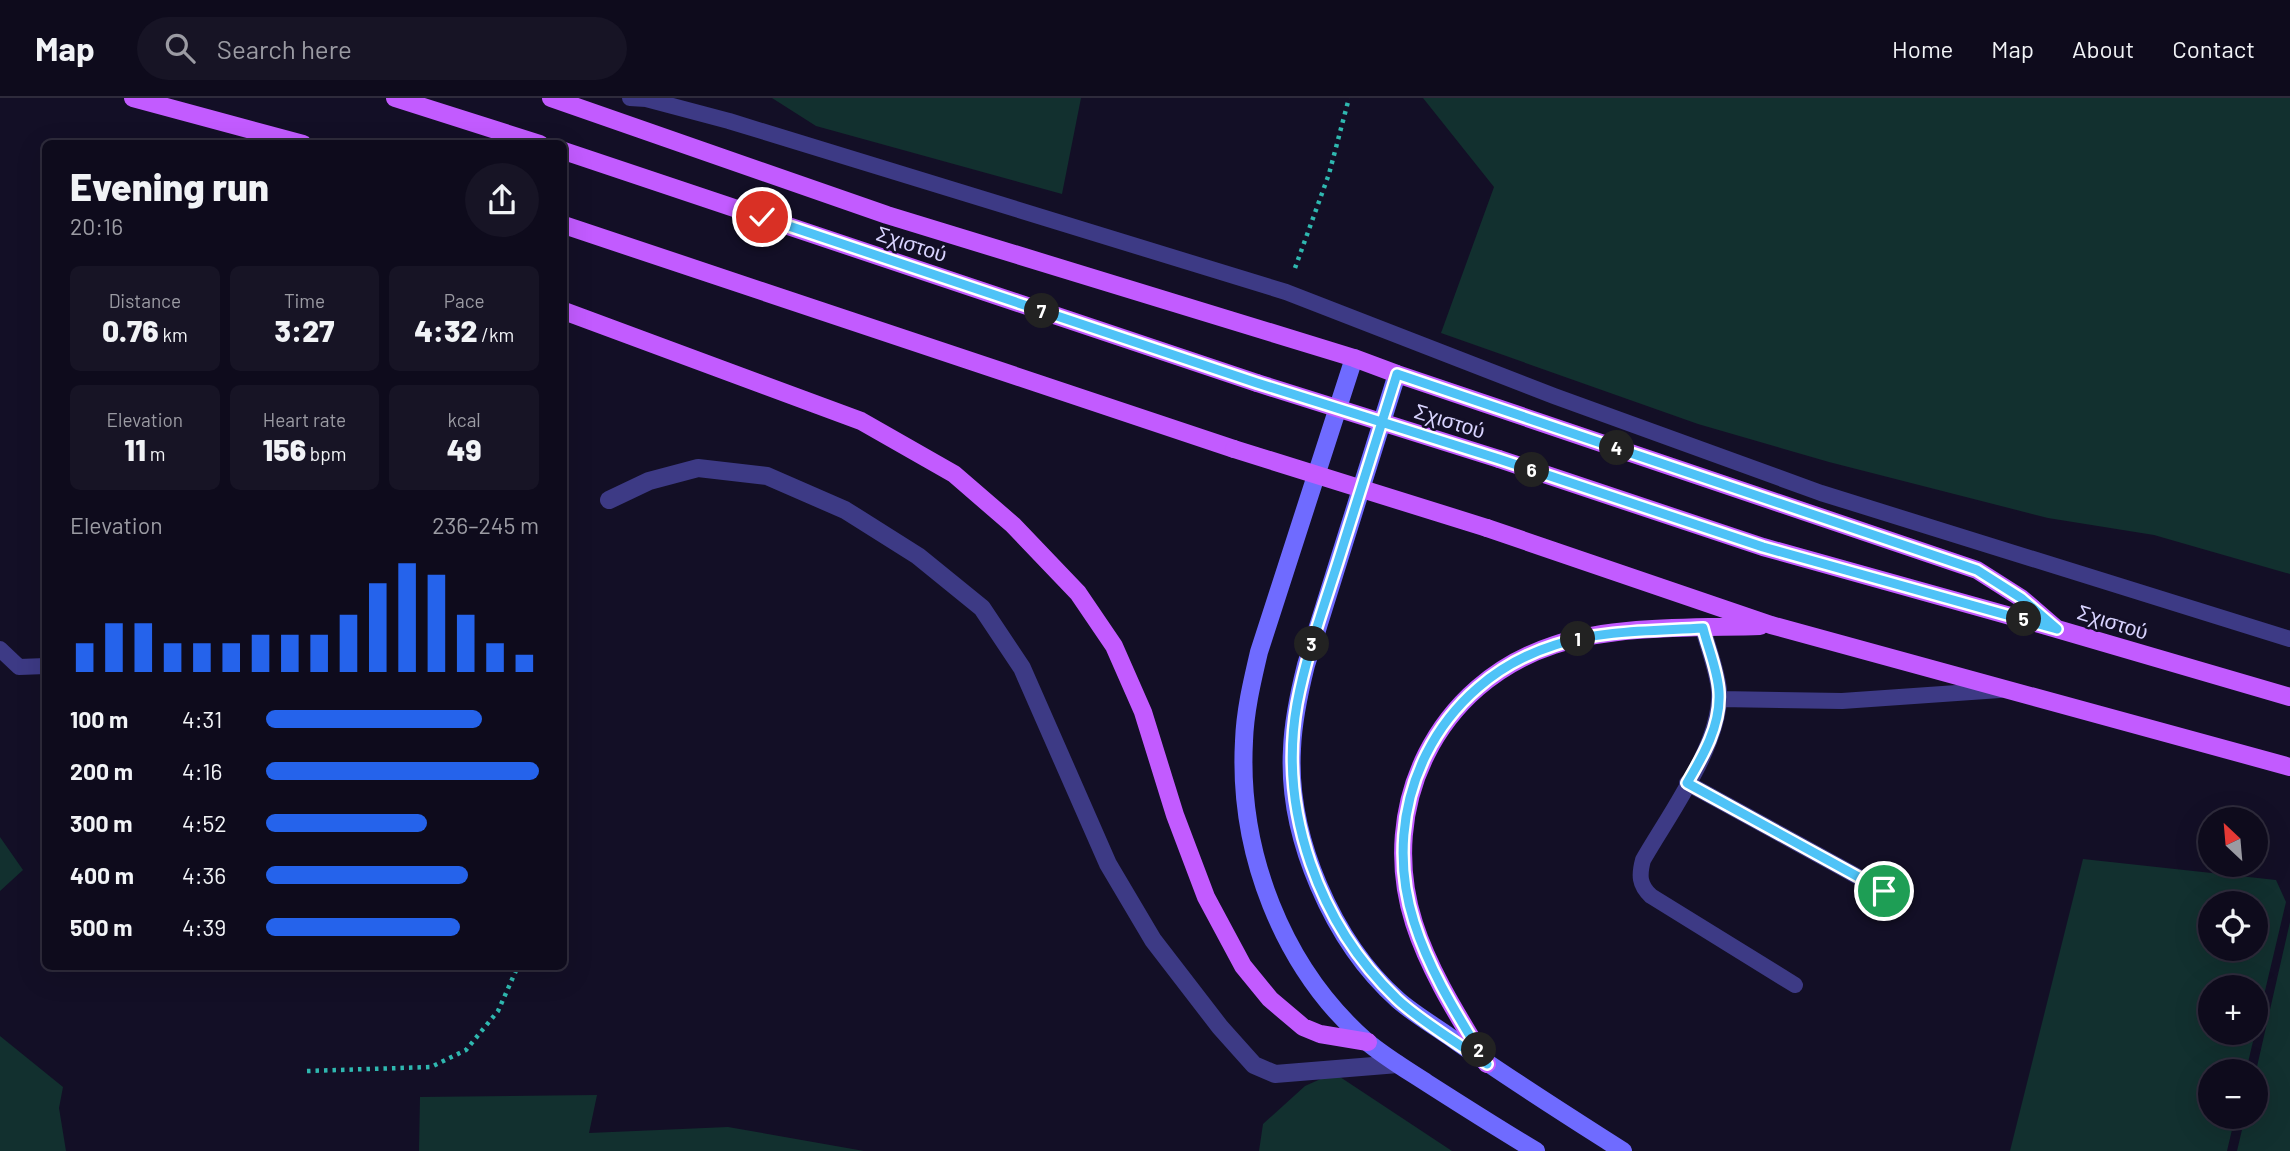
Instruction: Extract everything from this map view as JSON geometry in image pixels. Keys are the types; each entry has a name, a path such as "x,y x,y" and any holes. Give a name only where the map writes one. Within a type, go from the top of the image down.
{"main road":[{"path":"132,98 288,140"},
{"path":"395,98 527,140"},
{"path":"551,98 887,215 1354,358 1977,570 2021,598 2057,629"},
{"name":"Σχιστού","path":"567,152 1257,383 1499,459 1763,547 2290,697"},
{"path":"567,226 1234,449 1486,528 1771,625 2290,767"},
{"path":"567,312 860,421 954,474 1013,525 1078,593 1114,646 1143,712 1175,815 1206,897 1243,966 1270,999 1303,1027 1320,1034 1368,1042"},
{"path":"1354,358 1259,652 1249,692 1244,752 1245,785 1256,859 1285,936 1317,989 1338,1014 1368,1042 1398,1064 1535,1151"},
{"path":"1397,374 1306,665 1297,705 1292,749 1296,817 1333,915 1364,961 1399,1001 1487,1064 1623,1151"},
{"path":"1487,1064 1450,1003 1429,960 1413,922 1404,876 1402,837 1410,794 1427,750 1451,714 1475,689 1511,664 1553,646 1591,636 1771,625"}],"street":[{"path":"609,500 649,481 698,468 767,477 845,510 918,556 982,608 1022,668 1108,864 1153,940 1220,1027 1254,1065 1275,1074 1398,1064"}],"lane":[{"path":"630,98 646,99 729,121 1286,292 1554,396 1821,493 2290,639"},
{"path":"1703,628 1719,688 1708,749 1643,860 1640,880 1651,896 1795,985"},
{"path":"0,649 19,667 42,666"},
{"path":"1719,699 1842,701 2006,690"},
{"path":"1687,783 1884,891"}],"path":[{"path":"1286,292 1329,174 1349,98"},
{"path":"307,1071 431,1067 466,1050 498,1012 516,970"}],"green space":[{"path":"772,98 1081,98 1062,194 816,126"},
{"path":"1423,98 2290,98 2290,574 2154,535 2048,518 1829,462 1698,424 1441,333 1494,187"},
{"path":"0,837 23,870 0,891"},
{"path":"2083,859 2198,872 2198,877 2276,880 2286,902 2268,978 2268,975 2198,975 2198,1045 2252,1045 2249,1059 2198,1059 2198,1129 2232,1129 2227,1151 2010,1151"},
{"path":"2290,922 2290,1151 2237,1151 2242,1129 2268,1129 2268,1059 2259,1059 2262,1045 2268,1045 2268,1018"},
{"path":"0,1036 63,1087 59,1108 66,1151 0,1151"},
{"path":"1334,1073 1452,1151 1259,1151 1263,1124 1305,1086"},
{"path":"597,1095 589,1133 728,1127 864,1151 419,1151 420,1097"}],"route":[{"path":"762,217 1257,383 1338,408 1418,433 1499,459 1763,547 2057,629 2001,583 1977,570 1397,374 1388,401 1365,476 1306,665 1297,705 1292,749 1296,817 1317,881 1333,915 1380,982 1399,1001 1487,1064 1450,1003 1413,922 1404,876 1402,837 1410,794 1427,750 1451,714 1475,689 1511,664 1553,646 1591,636 1703,628 1719,688 1719,699 1708,749 1687,783 1884,891"}]}
